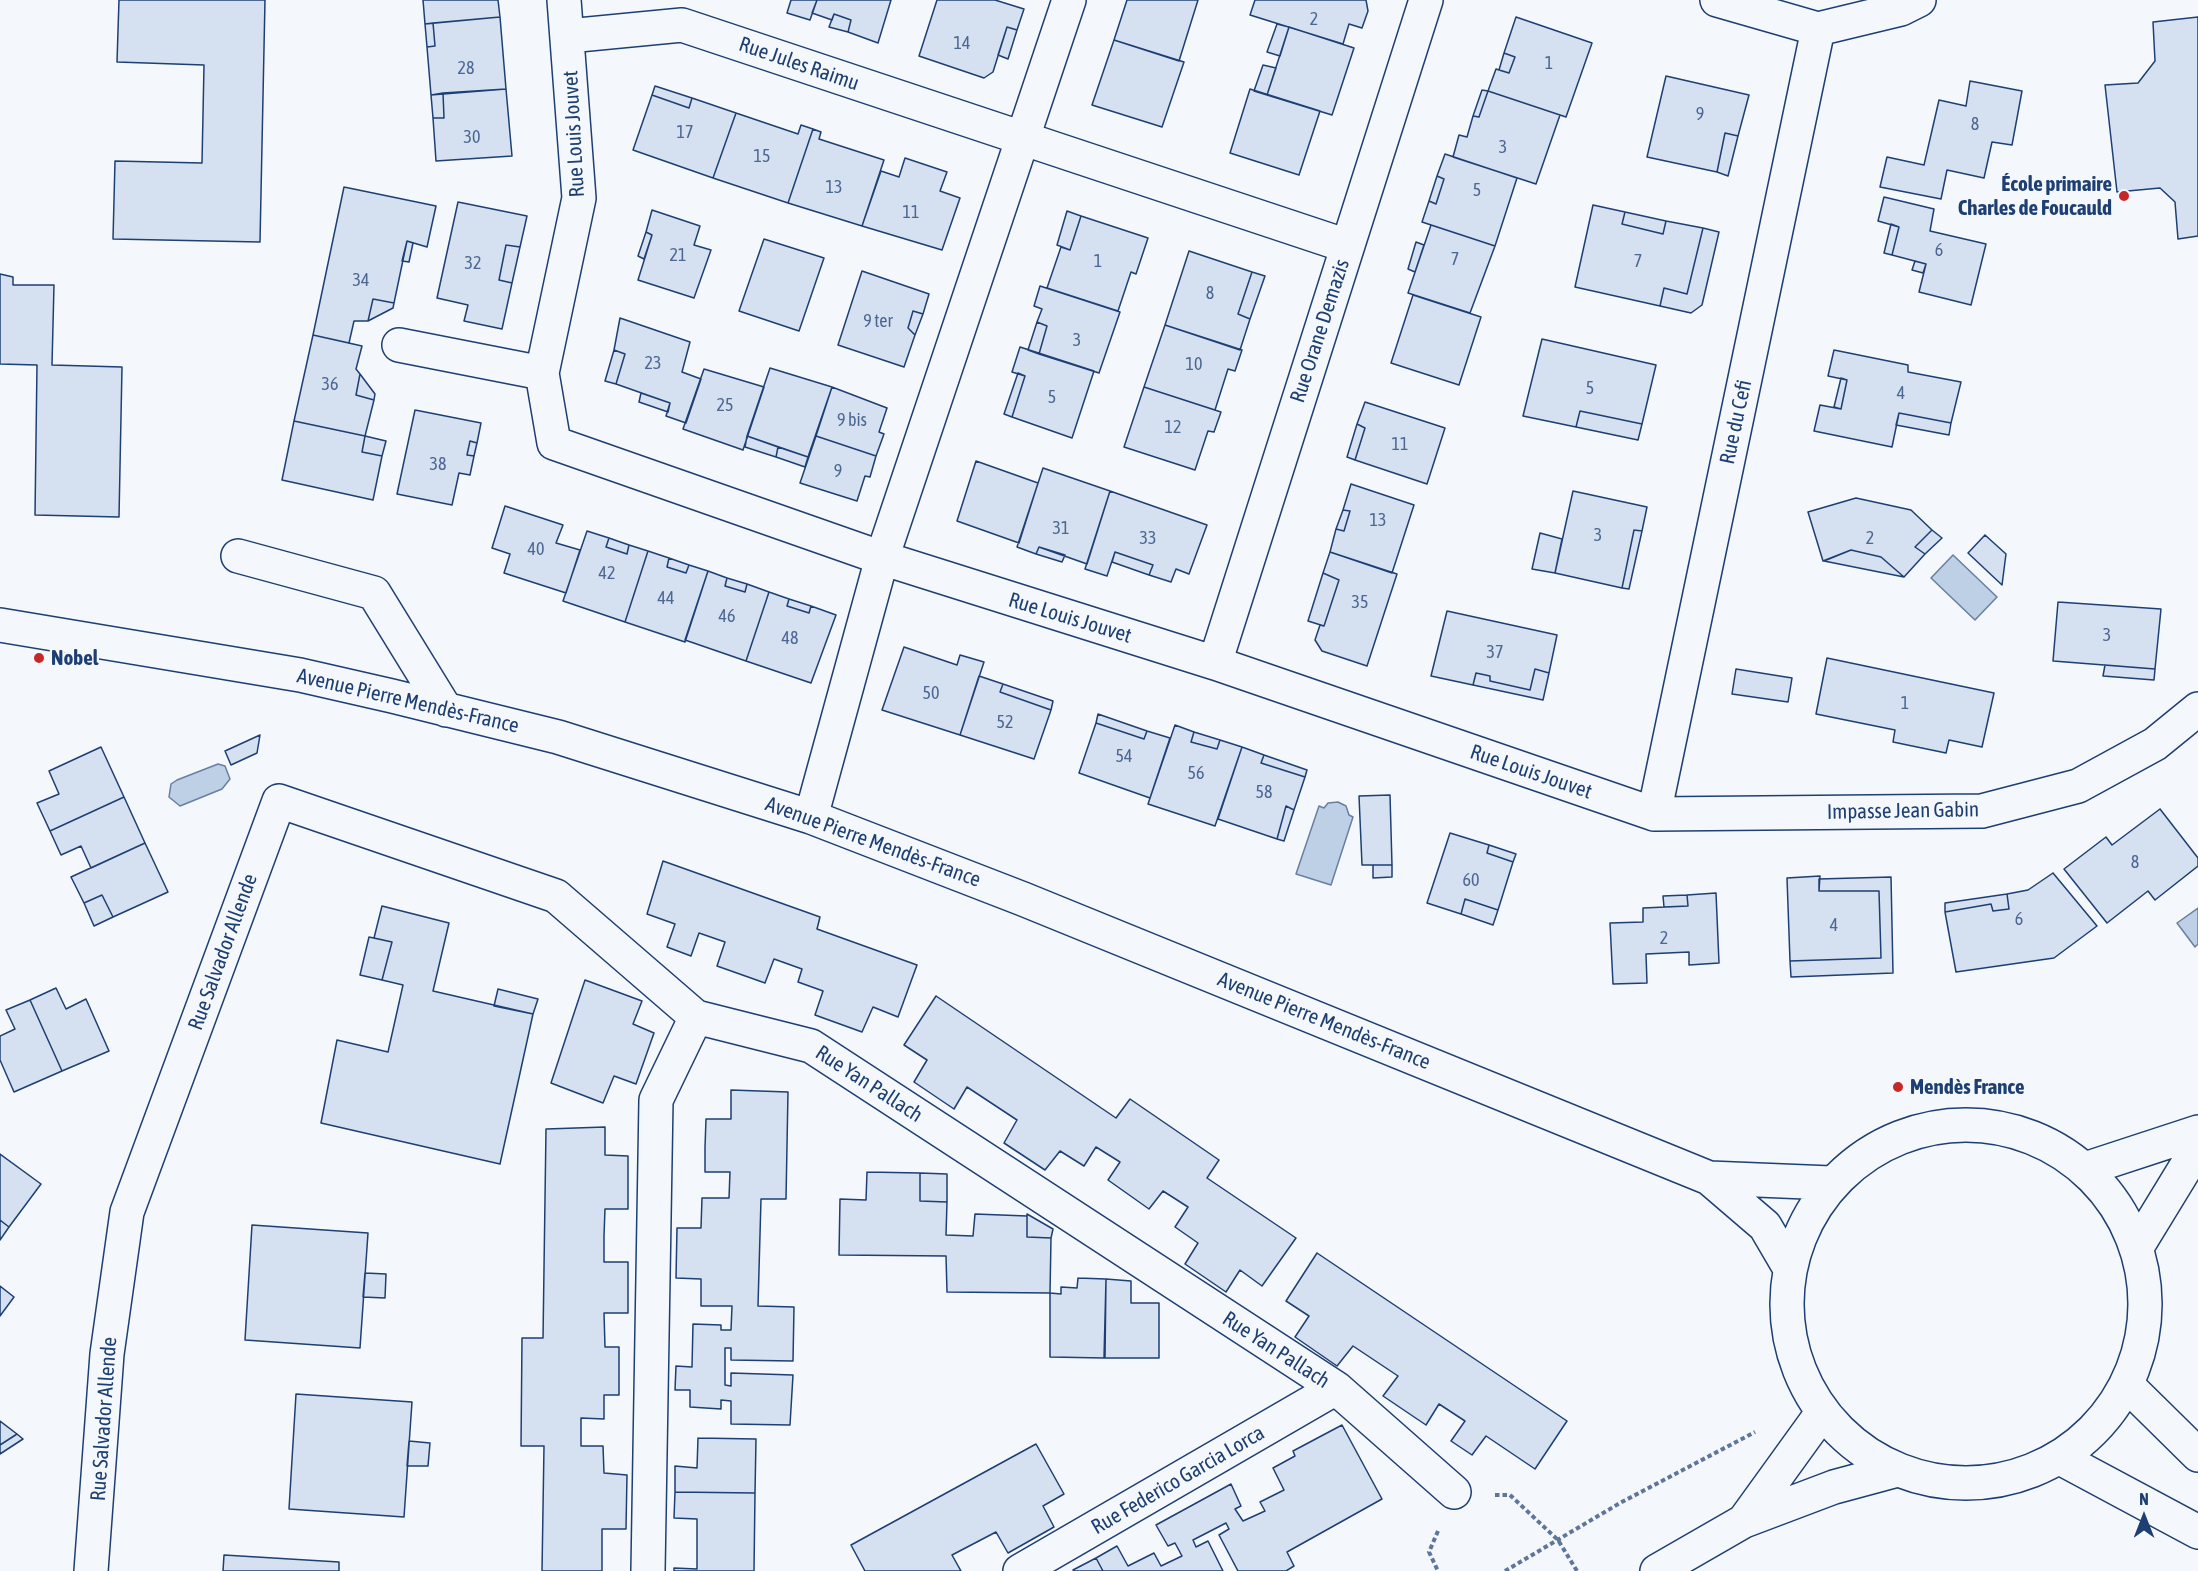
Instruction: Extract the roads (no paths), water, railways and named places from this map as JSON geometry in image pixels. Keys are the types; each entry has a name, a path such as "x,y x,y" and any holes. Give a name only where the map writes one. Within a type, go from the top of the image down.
{"street":[{"name":"Rue Louis Jouvet","path":"564,0 579,198 542,373 554,443 882,558 1215,663 1654,814"},
{"path":"810,817 882,558 1024,140 1069,0"},
{"name":"Rue Orane Demazis","path":"1215,663 1426,0"},
{"path":"1717,0 1818,29 1901,9 1919,0"},
{"name":"Rue Jules Raimu","path":"568,36 682,25 1347,246"},
{"name":"Rue du Cefi","path":"1654,814 1818,29"},
{"path":"399,345 542,373"},
{"path":"238,556 374,593 446,710"},
{"name":"Avenue Pierre Mendès-France","path":"0,625 300,675 558,737 810,817 1023,898 1709,1178 1765,1226 1789,1267"},
{"name":"Impasse Jean Gabin","path":"1654,814 1982,811 2078,786 2155,744 2198,709"},
{"name":"Rue Salvador Allende","path":"92,1571 107,1354 127,1212 279,801 556,896 696,1017"},
{"path":"648,1571 657,1100 696,1017"},
{"name":"Rue Yan Pallach","path":"696,1017 811,1046 1336,1388 1454,1492"},
{"path":"1956,1124 2002,1127 2046,1143 2085,1169 2116,1204 2137,1247 2146,1293 2142,1340 2127,1385 2098,1426 2060,1458 2007,1479 1952,1484 1897,1470 1856,1447 1822,1413 1795,1362 1785,1315 1789,1267 1804,1222 1831,1183 1867,1153 1910,1132 1956,1124"},
{"path":"2085,1169 2198,1132"},
{"path":"2137,1247 2198,1147"},
{"name":"Avenue Pierre Mendès-France","path":"1709,1178 1831,1183"},
{"path":"2127,1385 2198,1455"},
{"name":"Rue Federico Garcia Lorca","path":"1020,1571 1336,1388"},
{"path":"1744,1521 1822,1413"},
{"path":"2060,1458 2198,1532"},
{"path":"1657,1571 1744,1521 1834,1487 1897,1470"}],"water":[{"path":"1953,555 1997,597 1975,620 1931,578"},
{"path":"218,764 225,766 230,779 222,789 180,806 169,797 171,784"},
{"path":"1338,802 1346,806 1349,815 1353,817 1331,885 1296,874 1319,806 1324,808 1328,803"},
{"path":"2198,908 2198,944 2195,947 2177,923"}],"place":[{"name":"École primaire Charles de Foucauld","path":"2124,196"},
{"name":"Nobel","path":"39,658"},
{"name":"Mendès France","path":"1898,1087"}]}
